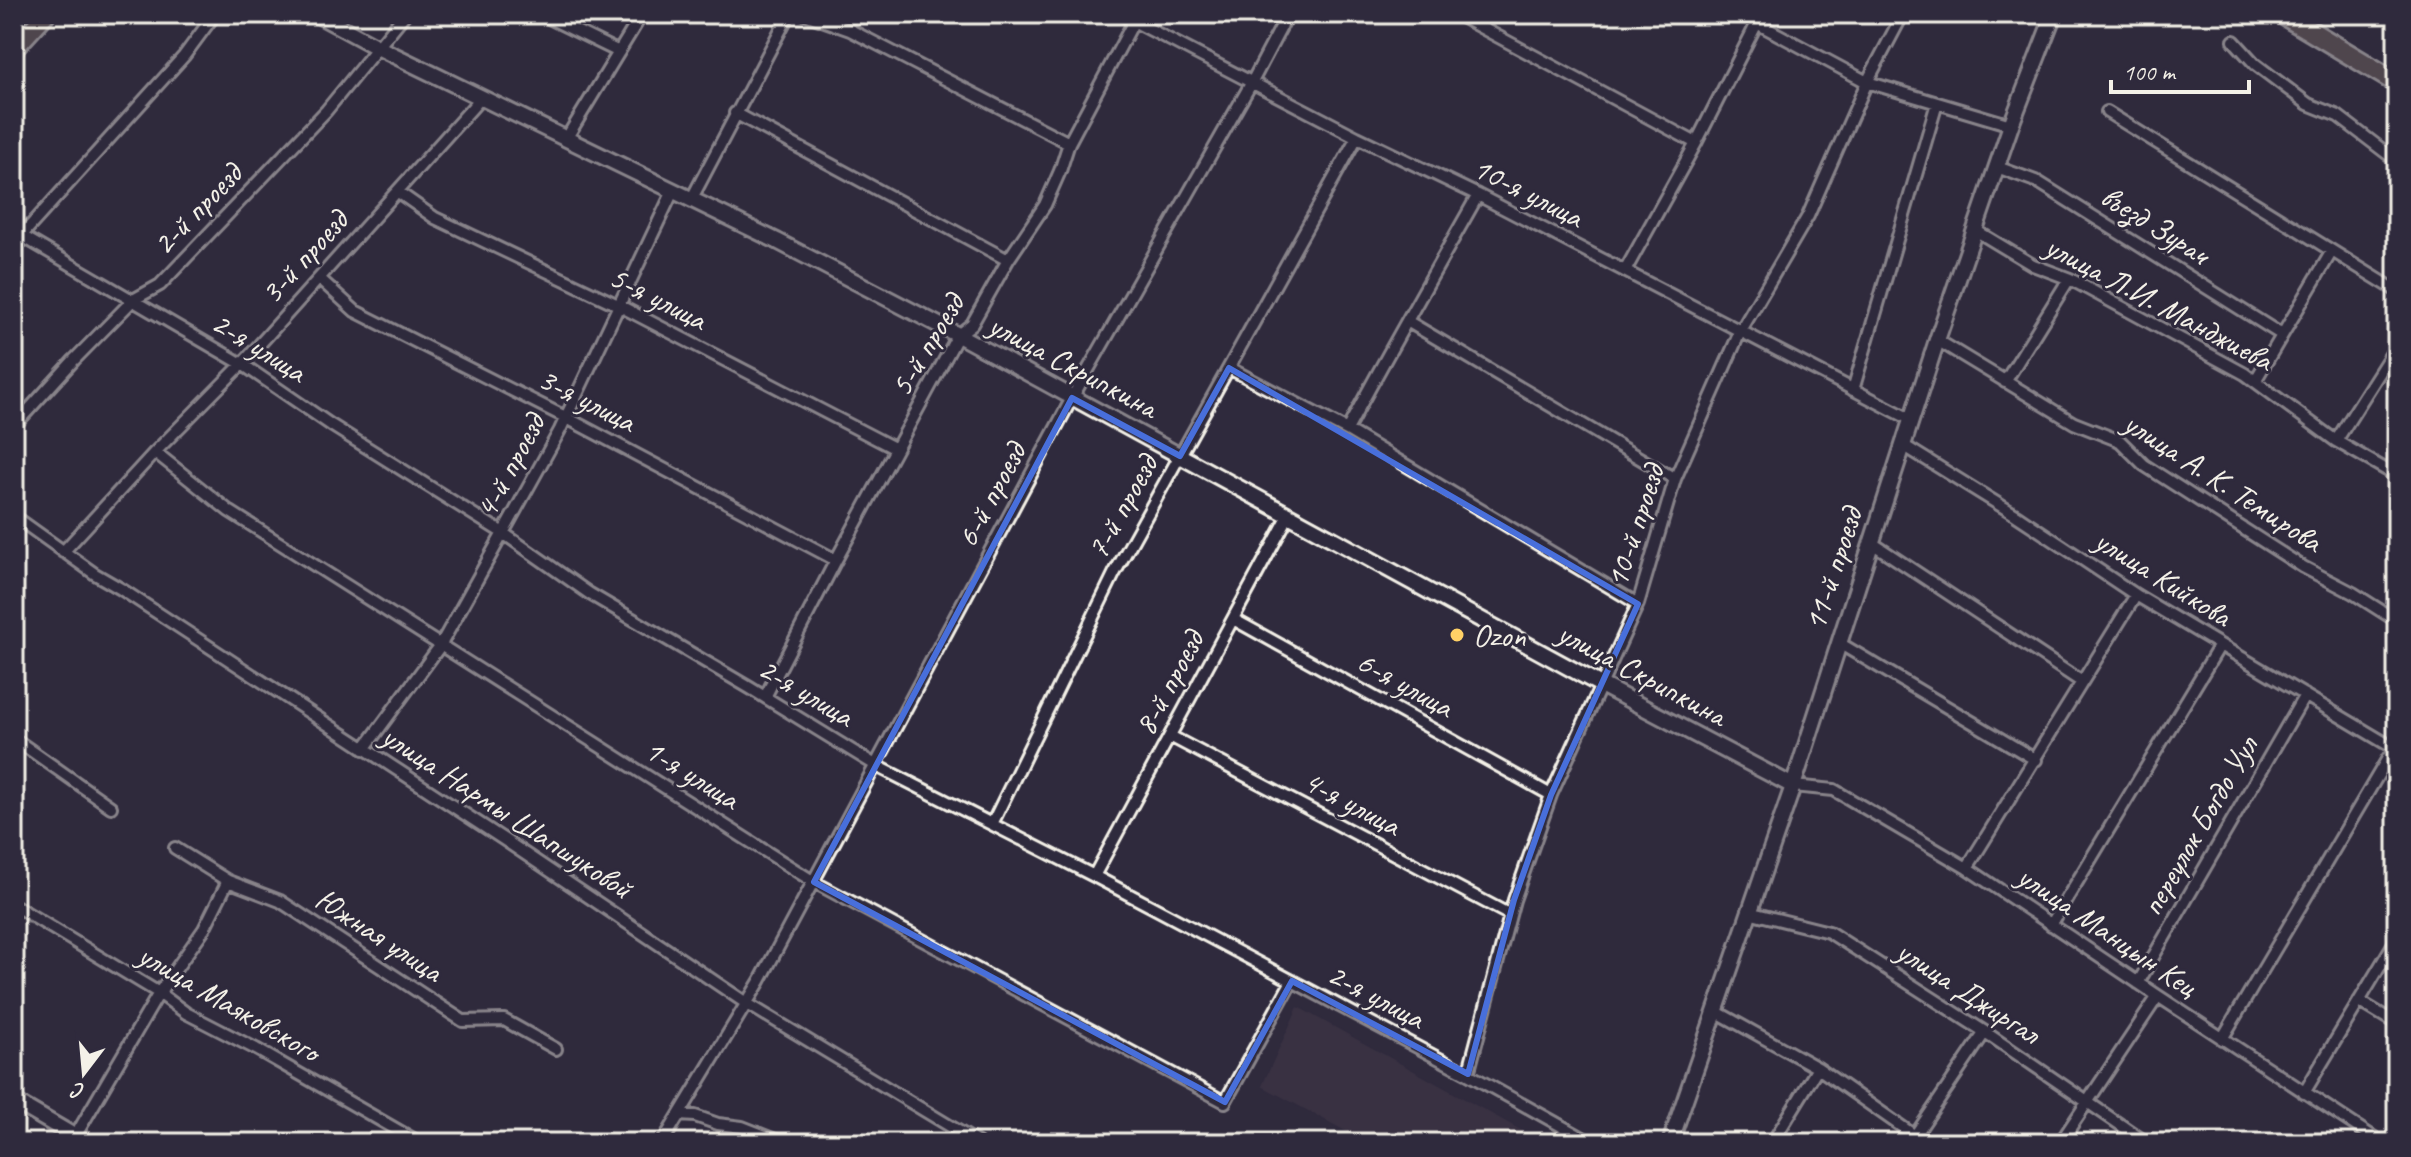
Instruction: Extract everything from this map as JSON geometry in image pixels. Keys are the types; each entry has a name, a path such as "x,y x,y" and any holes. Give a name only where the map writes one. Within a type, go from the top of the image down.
{"highway":[{"path":"2282,14 2397,83"}],"main road":[{"path":"14,49 46,14"}],"street":[{"path":"14,244 184,56 215,14"},
{"name":"улица Скрипкина","path":"316,14 377,47 777,241 958,335 1793,786"},
{"name":"2-й проезд","path":"14,426 133,300 160,285 326,111 405,14"},
{"path":"541,14 619,52"},
{"path":"566,139 642,14"},
{"path":"691,200 789,14"},
{"path":"805,14 850,30 1069,143"},
{"name":"10-я улица","path":"1120,14 1912,420"},
{"name":"6-й проезд","path":"662,1143 814,882 1072,398 1288,14"},
{"path":"1456,14 1696,143"},
{"path":"1740,14 1867,82 2011,125"},
{"name":"10-й проезд","path":"1468,1074 1510,915 1551,795 1638,604 1675,479 1740,332 1808,216 1867,82 1903,14"},
{"name":"11-й проезд","path":"1670,1143 1793,786 1937,340 2011,125 2054,14"},
{"name":"5-й проезд","path":"765,697 958,335 972,324 1008,260 1045,205 1069,143 1134,21"},
{"path":"1625,271 1696,143 1757,23"},
{"path":"2234,41 2255,64 2308,104 2338,116 2397,161"},
{"name":"3-й проезд","path":"63,552 242,364 481,98"},
{"path":"1853,390 1937,103"},
{"path":"2107,112 2397,291"},
{"name":"улица Скрипкина","path":"735,113 1008,260"},
{"name":"7-й проезд","path":"992,824 1114,574 1357,137"},
{"name":"въезд Зурач","path":"1997,167 2038,182 2282,335"},
{"name":"4-й проезд","path":"364,749 440,646 503,533 565,417 673,191"},
{"name":"5-я улица","path":"398,192 435,218 618,305 896,449"},
{"path":"1347,430 1478,195"},
{"name":"улица Л.И. Манджиева","path":"1975,230 2033,265 2069,279 2255,381 2336,441 2397,476"},
{"name":"2-я улица","path":"22,236 242,364 331,425 503,533 590,594 877,766 1094,876 1592,1143"},
{"path":"2255,381 2332,251"},
{"name":"3-я улица","path":"320,279 355,311 565,417 836,560"},
{"path":"2005,382 2069,279"},
{"path":"1407,321 1675,479"},
{"name":"улица А. К. Темирова","path":"1937,340 2074,423 2120,441 2144,465 2303,567 2397,621"},
{"path":"2336,441 2397,345"},
{"name":"улица Скрипкина","path":"1229,368 1347,430 1638,604"},
{"name":"улица Кийкова","path":"1903,445 2136,595 2396,749"},
{"name":"1-я улица","path":"155,452 229,511 814,882 1225,1102 1292,981"},
{"name":"8-й проезд","path":"1094,876 1289,515"},
{"name":"улица Нармы Шапшуковой","path":"14,516 63,552 516,848 746,1003 978,1143"},
{"path":"1872,543 2082,682"},
{"path":"1967,868 2136,595"},
{"name":"6-я улица","path":"1233,619 1551,795"},
{"path":"1839,643 2036,760"},
{"path":"2051,925 2220,645"},
{"name":"переулок Богдо Уул","path":"2138,983 2305,695"},
{"name":"4-я улица","path":"1170,736 1510,915"},
{"path":"14,741 111,807"},
{"path":"2222,1039 2396,749"},
{"name":"улица Манцын Кец","path":"1793,786 1834,790 1967,868 2382,1143"},
{"name":"Южная улица","path":"175,848 228,881 280,901 463,1021 504,1020 556,1049"},
{"path":"14,1101 81,1139 159,993 204,929 228,881"},
{"name":"улица Маяковского","path":"14,905 159,993 186,1013 256,1049 420,1143"},
{"name":"улица Джиргал","path":"1748,912 1829,932 1985,1032 2147,1143"},
{"path":"2304,1093 2397,938"},
{"path":"2060,1143 2158,996"},
{"path":"2359,1001 2397,1024"},
{"path":"1717,1012 1818,1068 1912,1140 1985,1032"},
{"path":"1772,1143 1818,1068"},
{"path":"679,1115 742,1127 783,1143"}],"highlighted area":[{"path":"1229,368 1638,604 1551,795 1514,900 1468,1074 1292,981 1225,1102 814,882 1072,398 1180,456"}],"shaded area":[{"path":"1298,1007 1544,1143 1368,1143 1262,1086"}],"place":[{"name":"Ozon","path":"1457,635"}]}
